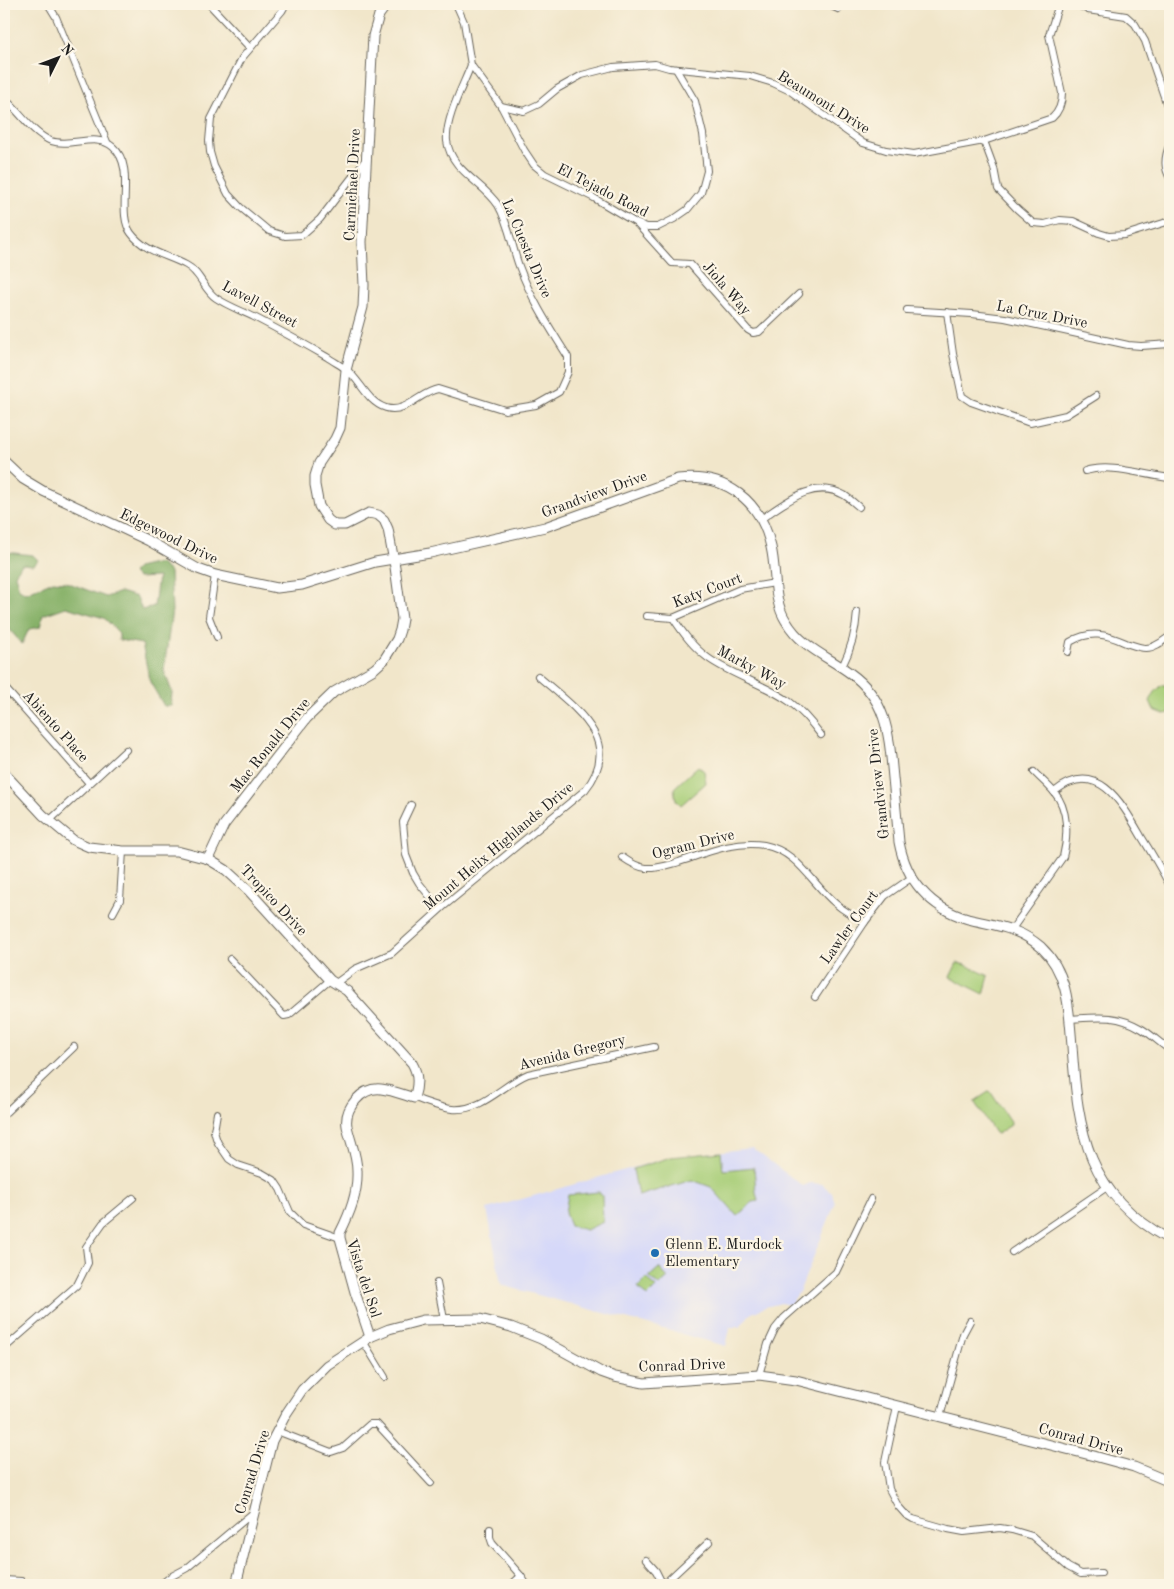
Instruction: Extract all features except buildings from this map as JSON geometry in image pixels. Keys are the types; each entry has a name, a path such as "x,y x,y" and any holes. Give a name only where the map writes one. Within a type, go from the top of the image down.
{"street":[{"name":"Lavell Street","path":"48,4 56,16 107,142 118,151 124,167 125,217 129,232 138,242 153,251 188,266 198,275 215,298 299,340 346,370"},
{"path":"209,4 250,48"},
{"path":"286,4 242,58 211,119 210,152 214,166 228,194 240,207 274,233 285,236 302,234 320,219 366,158"},
{"name":"Carmichael Drive","path":"346,370 363,307 362,242 373,36 379,14 387,4"},
{"name":"El Tejado Road","path":"456,4 464,22 471,66 501,106 534,165 545,174 594,198 636,223 647,227 658,227 687,210 701,193 707,171 704,134 695,101 676,69"},
{"path":"827,4 838,9"},
{"name":"Beaumont Drive","path":"501,106 524,111 538,104 569,81 582,75 613,66 655,64 676,69 750,76 773,83 790,91 863,143 886,150 914,154 984,141 1052,118 1062,101 1062,93 1049,35 1059,4"},
{"path":"1076,4 1088,10 1126,16 1135,24 1145,41 1170,114"},
{"name":"La Cuesta Drive","path":"346,370 368,396 382,406 394,409 403,407 431,390 438,389 505,410 528,406 536,404 558,392 566,377 569,367 568,357 532,295 520,267 501,211 489,195 453,161 447,135 449,123 471,66"},
{"path":"4,98 49,140 66,144 95,140 107,142"},
{"path":"984,141 994,168 998,189 1017,209 1033,222 1045,224 1060,220 1074,221 1109,236 1125,235 1170,221"},
{"path":"1170,144 1165,165 1170,178"},
{"name":"Jiola Way","path":"636,223 672,263 690,264 748,330 753,333 759,332 799,294"},
{"name":"La Cruz Drive","path":"907,310 1006,318 1128,345 1170,344"},
{"path":"947,312 953,354 962,395 971,402 1030,423 1066,414 1096,396"},
{"path":"346,370 340,428 317,469 315,485 317,500 328,520 336,525 345,525 369,513 382,517 388,529 394,558"},
{"name":"Edgewood Drive","path":"4,461 23,479 43,491 149,541 198,569 215,574 264,586 285,588 302,585 356,567 394,558"},
{"path":"1085,471 1098,467 1170,478"},
{"name":"Grandview Drive","path":"394,558 430,553 545,527 670,480 686,478 710,480 733,489 752,505 761,519 771,548 779,606 791,629 812,649 859,680 873,696 887,724 899,842 902,857 911,878 924,894 945,910 969,919 1012,929 1025,935 1041,947 1056,966 1063,983 1070,1019 1079,1115 1088,1151 1107,1186 1119,1202 1143,1225 1170,1240"},
{"path":"761,519 799,494 814,489 845,495 859,507"},
{"name":"Mac Ronald Drive","path":"208,859 224,825 307,718 334,692 374,669 384,660 397,640 402,619 394,558"},
{"path":"215,574 209,617 217,637"},
{"name":"Katy Court","path":"647,616 673,618 740,589 776,583"},
{"path":"842,667 851,648 856,628 857,612"},
{"name":"Marky Way","path":"673,618 687,638 701,652 716,663 790,702 804,714 821,735"},
{"path":"1068,652 1070,642 1085,635 1101,633 1134,646 1146,648 1156,645 1170,636"},
{"name":"Mount Helix Highlands Drive","path":"230,959 284,1016 289,1015 333,982 355,969 392,953 440,909 585,790 596,773 599,752 597,739 586,719 538,676"},
{"name":"Abiento Place","path":"4,687 89,783"},
{"name":"Abiento Place","path":"49,820 126,750"},
{"path":"1012,929 1063,857 1066,845 1067,830 1062,808 1054,792 1034,772"},
{"name":"Tropico Drive","path":"4,773 49,820 73,840 89,847 123,851 177,851 208,859 226,870 250,891 333,982 347,991 412,1063 416,1070 418,1084 414,1098"},
{"path":"1054,792 1065,785 1084,781 1097,783 1108,789 1125,809 1170,886"},
{"path":"411,805 403,822 406,854 419,883 440,909"},
{"name":"Ogram Drive","path":"622,857 635,865 646,868 662,867 721,848 740,845 756,844 774,848 785,852 801,865 836,904 865,922"},
{"path":"113,913 120,900 123,851"},
{"name":"Lawler Court","path":"815,997 865,922 885,896 911,878"},
{"path":"1070,1019 1097,1016 1118,1019 1144,1030 1170,1050"},
{"path":"4,1114 74,1047"},
{"name":"Avenida Gregory","path":"340,1238 340,1232 353,1202 357,1183 357,1161 347,1126 350,1109 360,1096 375,1089 381,1089 449,1109 458,1109 477,1105 518,1078 528,1074 654,1047"},
{"name":"Vista del Sol","path":"217,1113 214,1131 218,1143 229,1159 238,1165 262,1173 274,1180 290,1212 304,1224 340,1238 367,1339"},
{"path":"1012,1252 1107,1186"},
{"path":"4,1342 7,1346 77,1285 88,1263 86,1247 104,1223 133,1198"},
{"path":"759,1375 768,1344 775,1329 784,1318 836,1272 871,1199"},
{"path":"437,1282 444,1319"},
{"name":"Conrad Drive","path":"236,1585 272,1441 286,1414 302,1390 327,1365 367,1339 389,1329 423,1320 480,1319 511,1327 541,1339 601,1372 644,1383 759,1375 796,1380 1094,1456 1134,1467 1170,1482"},
{"path":"940,1417 963,1334 970,1321"},
{"path":"367,1339 385,1377"},
{"path":"897,1406 885,1470 888,1490 906,1515 912,1519 964,1532 1000,1528 1032,1536 1068,1567 1081,1574 1101,1574"},
{"path":"278,1432 331,1452 342,1448 370,1424 376,1424 431,1483"},
{"path":"160,1585 187,1568 254,1512"},
{"path":"490,1529 492,1543 527,1585"},
{"path":"646,1560 656,1572 663,1585 709,1542"},
{"path":"511,1585 521,1576"},
{"path":"4,1580 20,1581"}],"shaded area":[{"name":"Glenn E. Murdock Elementary","path":"752,1148 803,1186 810,1183 822,1184 832,1193 835,1204 800,1290 790,1305 781,1303 765,1307 750,1314 740,1327 729,1327 726,1346 501,1285 487,1209 671,1157"}],"green space":[{"path":"4,549 5,552 33,555 38,560 34,565 22,564 15,574 19,589 26,593 53,581 66,582 106,597 120,592 137,597 142,610 154,606 158,577 138,578 132,573 137,568 159,563 170,572 172,610 164,670 172,692 171,706 164,706 150,682 142,644 119,640 119,633 104,618 66,607 43,615 40,627 29,629 22,644 4,623"},
{"path":"1162,685 1170,685 1170,713 1164,714 1154,710 1150,701"},
{"path":"698,766 704,771 706,783 681,805 676,800 674,788"},
{"path":"957,963 966,965 989,976 984,994 950,977"},
{"path":"990,1091 1011,1123 1011,1125 997,1134 975,1103 975,1101"},
{"path":"721,1152 723,1170 754,1167 758,1201 753,1202 737,1216 711,1187 692,1180 638,1196 633,1169 671,1157"},
{"path":"599,1192 602,1196 603,1222 586,1230 570,1226 565,1213 568,1195"},
{"path":"659,1268 668,1278 659,1286 649,1277"},
{"path":"647,1278 656,1288 647,1297 638,1287"}],"place":[{"name":"Glenn E. Murdock Elementary","path":"655,1253"}]}
